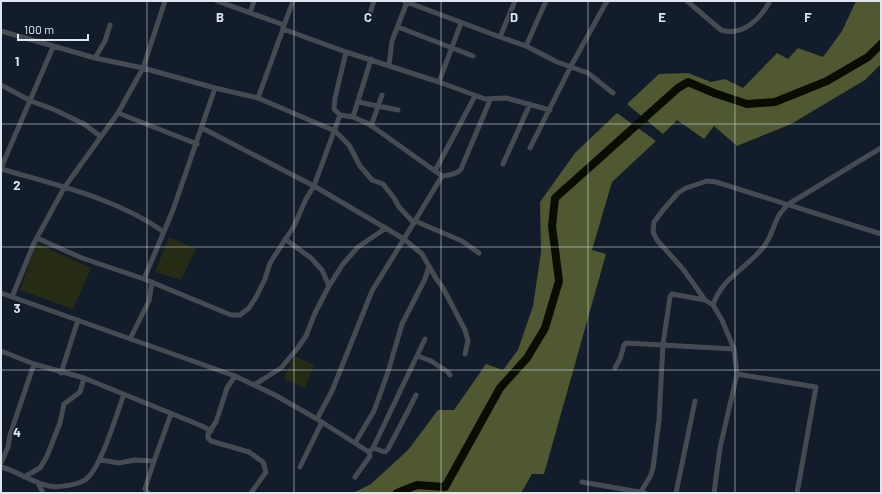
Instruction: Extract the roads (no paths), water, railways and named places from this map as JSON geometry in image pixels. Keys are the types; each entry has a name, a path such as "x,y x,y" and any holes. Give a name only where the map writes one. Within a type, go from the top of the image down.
{"street":[{"path":"12,297 37,238 64,188 118,113 143,68 165,1"},
{"path":"216,1 250,13 346,52 439,82 475,96 490,100 506,98 550,110"},
{"path":"250,13 254,1"},
{"path":"258,98 293,1"},
{"path":"370,13 374,1"},
{"path":"500,37 515,1"},
{"path":"526,46 546,1"},
{"path":"530,148 550,110 570,66 607,1"},
{"path":"687,1 721,30 728,32 738,31 753,23 761,15 770,1"},
{"path":"389,65 392,41 406,2 526,46 551,60 588,73 612,93"},
{"path":"439,82 461,23"},
{"path":"95,58 105,41 110,25"},
{"path":"398,27 473,56"},
{"path":"1,31 95,58 143,68 258,98 335,131 349,145 360,166 372,180 383,184 399,207 414,222 462,241 479,253"},
{"path":"53,47 1,169 105,201 147,220 164,232"},
{"path":"346,52 335,98 334,109 340,115 353,117 371,126 442,176 455,174 461,169 490,100"},
{"path":"353,117 371,59"},
{"path":"1,85 30,101 55,110 84,124 100,136"},
{"path":"144,279 173,210 197,144 215,88"},
{"path":"371,126 382,95"},
{"path":"435,171 475,96"},
{"path":"358,102 398,110"},
{"path":"503,164 530,104"},
{"path":"118,113 197,144"},
{"path":"37,238 82,258 152,282 230,314 240,315 249,308 256,297 265,279 270,263 294,226 306,199 314,186 340,115"},
{"path":"202,128 314,186 404,239 422,254 443,288 465,330 468,342 465,354"},
{"path":"713,305 721,287 728,279 749,263 765,244 778,216 787,205 881,148"},
{"path":"300,468 344,364 346,354 372,292 442,176"},
{"path":"705,300 683,269 657,240 653,232 654,222 670,201 686,188 707,181 716,182 881,234"},
{"path":"254,385 281,368 297,349 306,336 315,313 329,286 343,264 358,247 386,228"},
{"path":"285,239 311,258 322,270 329,286"},
{"path":"355,443 374,410 388,372 402,324 425,279 429,266"},
{"path":"130,339 149,300 152,282"},
{"path":"1,293 235,376 275,395 355,443 371,450 385,452 388,449 416,394"},
{"path":"582,482 642,493 650,477 653,468 659,420 663,344 670,297 672,294 705,300 713,305 722,320 734,349 737,374 720,448 714,493"},
{"path":"61,373 78,320"},
{"path":"355,477 370,456 371,450 425,339"},
{"path":"615,368 626,343 734,349"},
{"path":"1,351 61,373 84,378 211,430"},
{"path":"418,356 431,361 448,372 450,375"},
{"path":"1,463 8,448 10,435 34,364"},
{"path":"737,374 816,387 797,493"},
{"path":"235,376 227,388 216,422 208,434 208,438 211,441 249,452 263,462 266,472 251,493"},
{"path":"24,477 40,468 47,456 60,423 64,404 80,392 84,378"},
{"path":"1,467 38,483 50,486 64,486 85,480 90,476 101,460 124,394"},
{"path":"676,493 694,401"},
{"path":"148,493 145,490 171,414"},
{"path":"101,460 119,463 135,460 154,460"},
{"path":"38,483 43,493 50,486"}],"waterway":[{"path":"397,493 417,485 445,487 500,388 527,358 545,328 559,281 552,226 555,198 678,88 688,82 714,93 747,104 775,102 827,81 868,57 881,44"}]}
